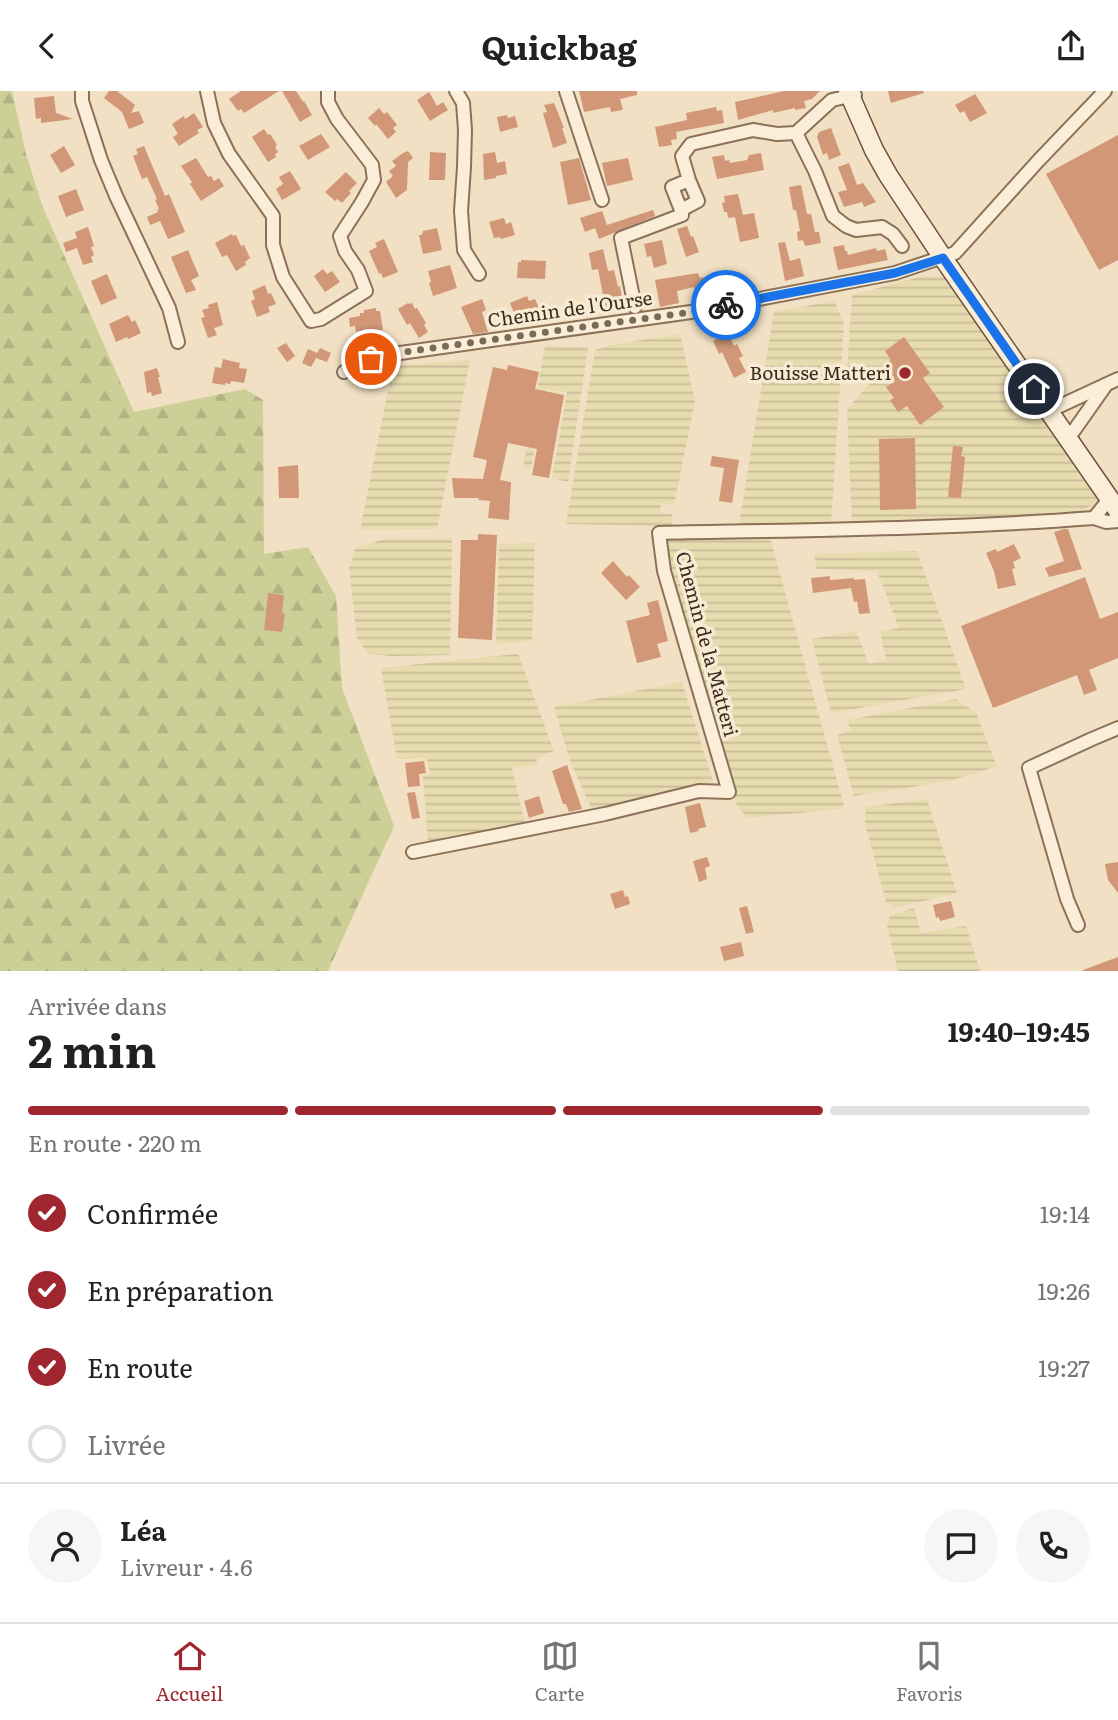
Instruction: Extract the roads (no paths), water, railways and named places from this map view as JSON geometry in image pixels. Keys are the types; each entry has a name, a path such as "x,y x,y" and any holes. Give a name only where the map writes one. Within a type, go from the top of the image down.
{"main road":[{"path":"852,93 874,151 888,175 1114,505"}],"street":[{"path":"82,91 82,101 101,160 169,308 178,342"},
{"path":"207,91 214,123 229,154 273,216 273,245 283,277 311,321 321,319 366,292 358,269 345,251 340,236 374,180 372,165 337,119 328,102 328,91"},
{"path":"456,91 463,103 465,130 461,211 464,250 479,274"},
{"path":"566,91 602,200"},
{"name":"Chemin de l'Ourse","path":"344,372 379,356 691,312 895,273 943,258 955,253 1105,91"},
{"path":"681,210 698,201 682,156 691,144 753,130 776,134 796,133 832,100 852,93"},
{"path":"796,133 833,216 856,230 882,227 893,234 902,246"},
{"path":"635,307 621,238 682,215 672,187 689,180"},
{"path":"1049,411 1112,382"},
{"path":"1068,439 1112,382"},
{"path":"1094,518 1114,505"},
{"name":"Chemin de la Matteri","path":"412,852 604,814 699,791 729,792 664,571 659,533 940,528 1094,518 1106,522 1118,521"},
{"path":"1077,925 1029,768 1118,728"}],"place":[{"name":"Bouisse Matteri","path":"905,373"}]}
